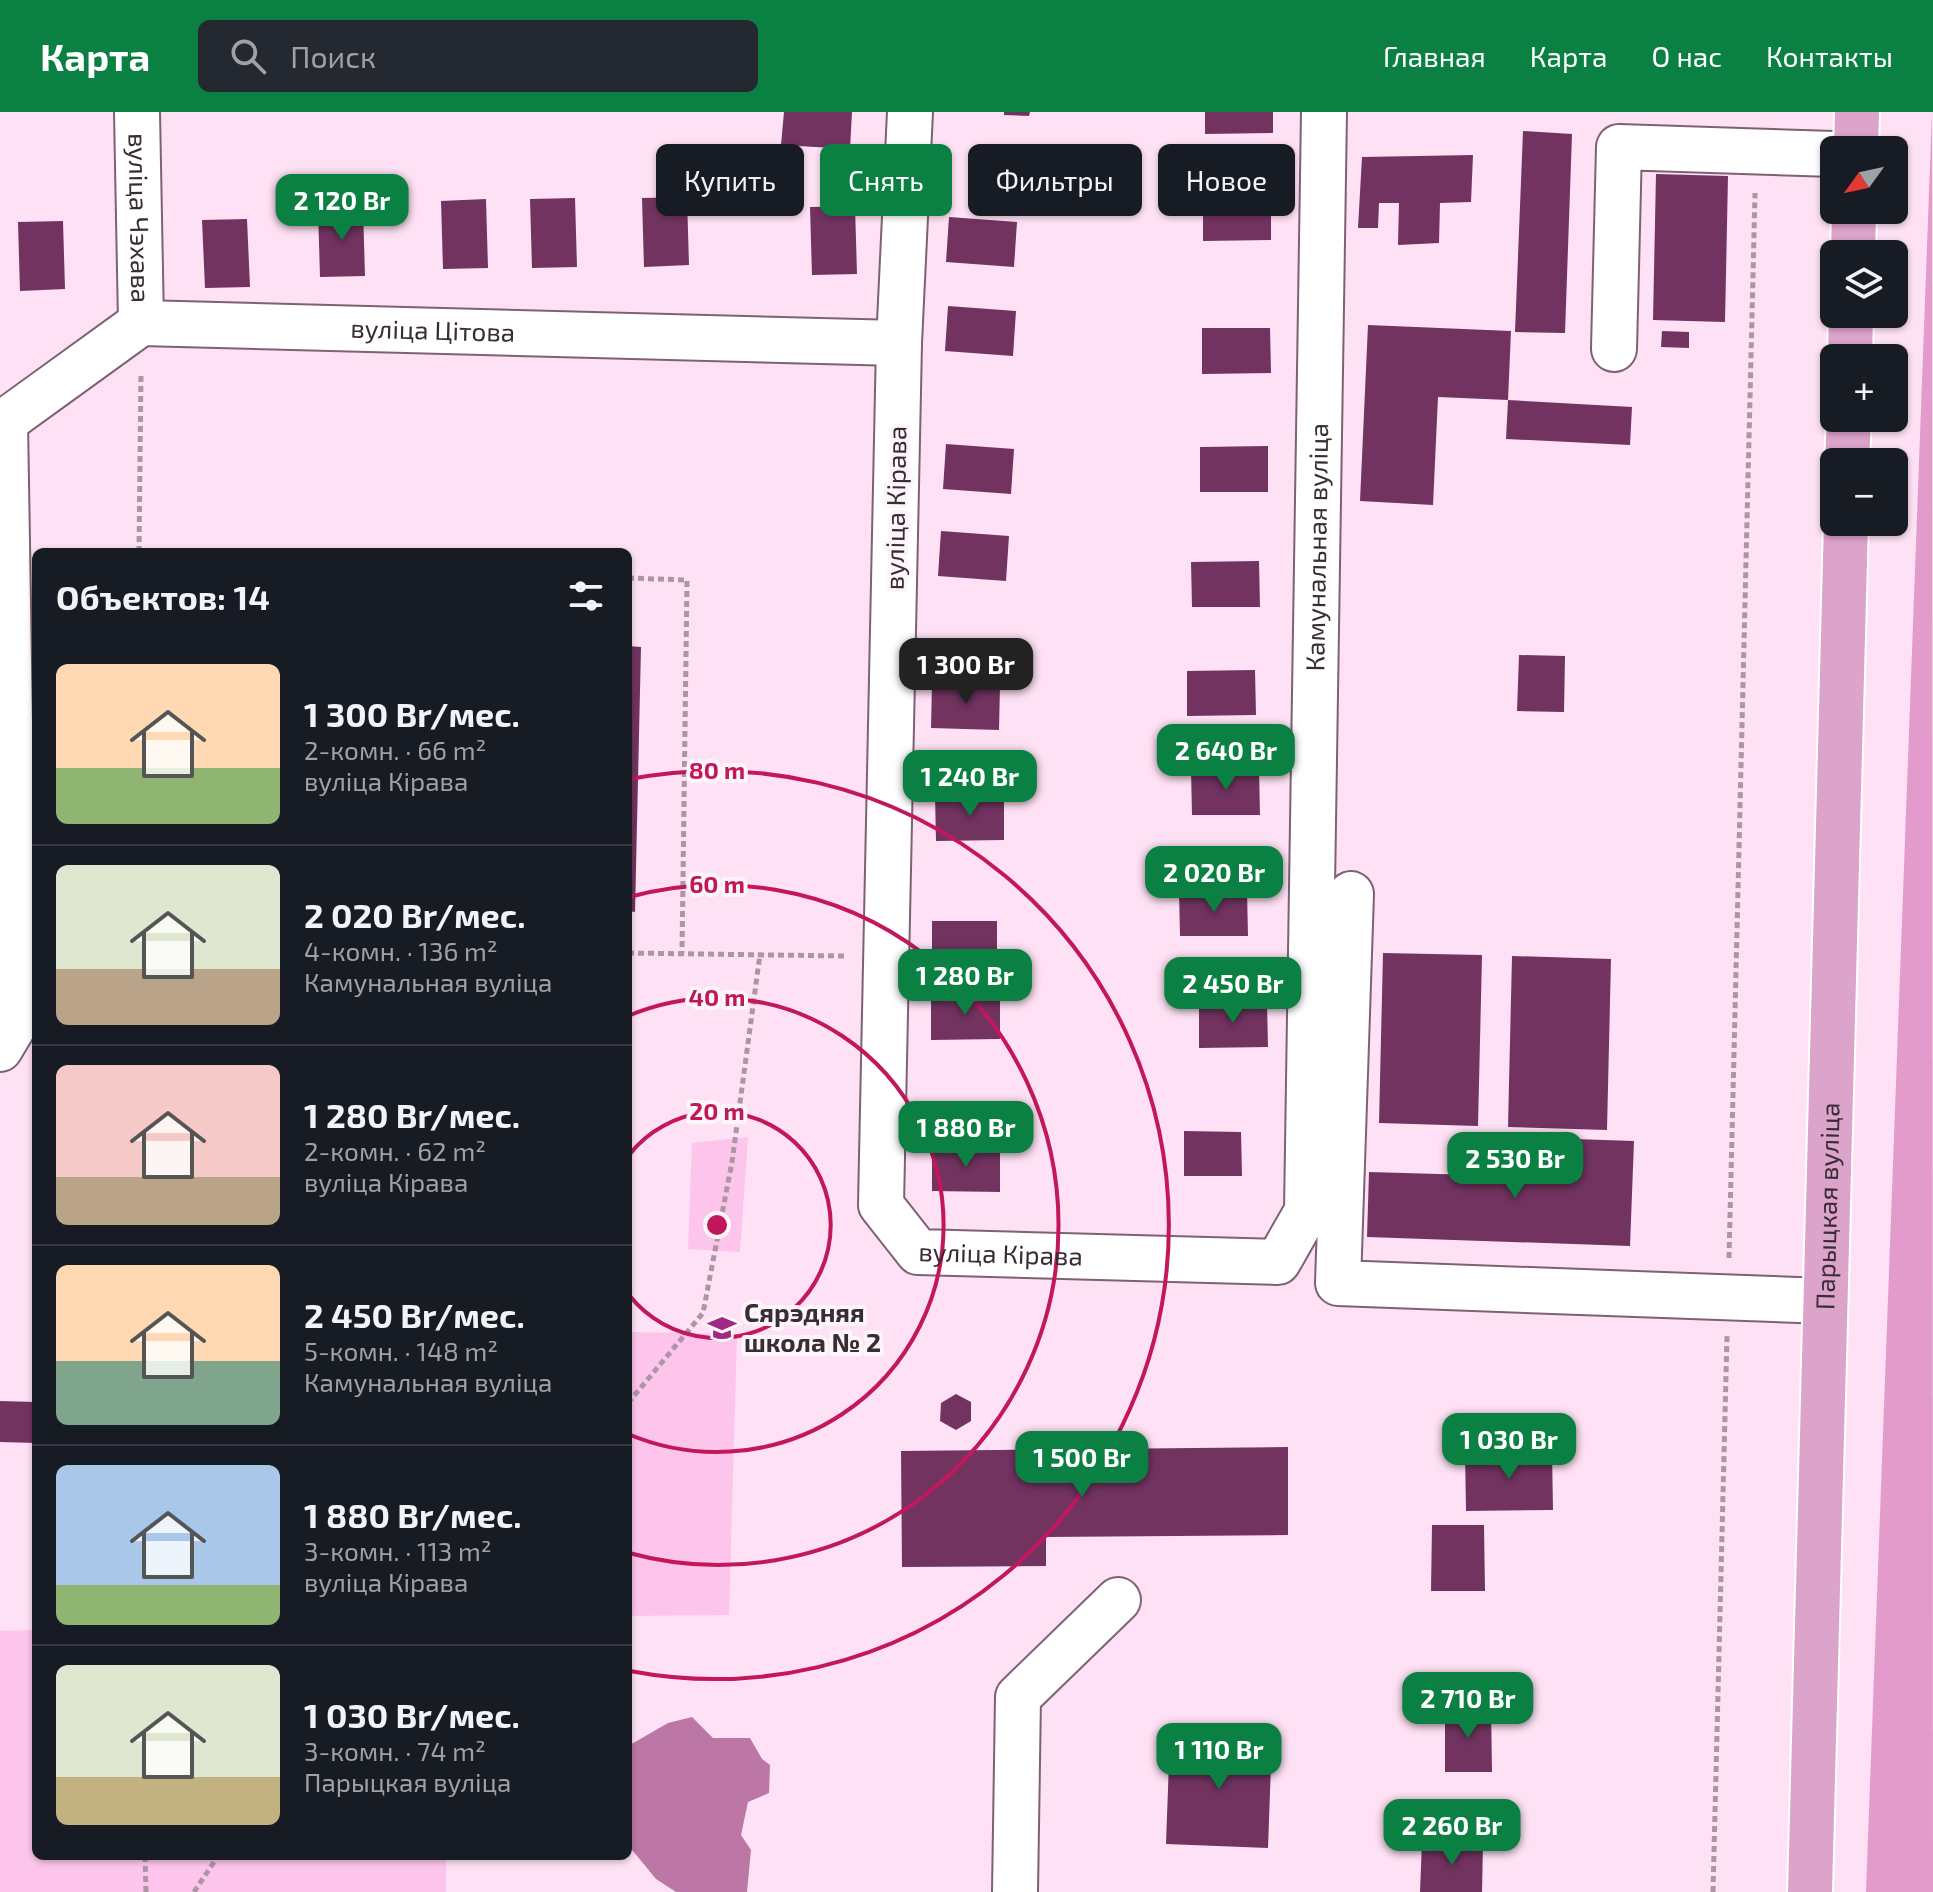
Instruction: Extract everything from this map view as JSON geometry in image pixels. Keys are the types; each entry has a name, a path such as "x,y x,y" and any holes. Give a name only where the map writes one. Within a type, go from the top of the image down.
{"main road":[{"path":"1856,136 1857,112"},
{"name":"Парыцкая вуліца","path":"1810,1892 1846,536"}],"street":[{"name":"вуліца Чэхава","path":"137,112 141,323"},
{"name":"вуліца Кірава","path":"910,112 899,343 881,1205 918,1252 1278,1262"},
{"name":"Камунальная вуліца","path":"1278,1262 1307,1211 1324,112"},
{"path":"1614,349 1619,147 1820,154"},
{"name":"вуліца Цітова","path":"141,323 899,343"},
{"path":"0,1049 15,1024 2,424 141,323"},
{"path":"1351,894 1338,1283 1825,1301"},
{"path":"1015,1892 1018,1697 1118,1600"}],"path":[{"path":"1713,1892 1756,152"},
{"path":"139,548 141,323"},
{"path":"632,578 687,580 682,953"},
{"path":"632,953 886,956"},
{"path":"632,1398 703,1313 732,1162 760,954"},
{"path":"145,1860 146,1892"},
{"path":"194,1892 215,1860"}],"shaded area":[{"path":"1932,112 1933,1892 1866,1892"},
{"path":"748,1137 740,1252 688,1249 692,1143"},
{"path":"632,1332 737,1334 729,1615 632,1616"},
{"path":"32,1630 32,1860 446,1860 446,1892 0,1892 0,1631"},
{"path":"692,1717 713,1738 750,1738 762,1759 770,1765 769,1793 748,1802 741,1835 751,1850 747,1892 676,1892 656,1879 632,1850 632,1744 668,1723"}],"building":[{"path":"784,112 852,112 850,144 820,144 820,147 781,144"},
{"path":"1004,112 1030,112 1029,116 1004,115"},
{"path":"1205,112 1273,112 1273,133 1205,134"},
{"path":"1523,131 1572,134 1565,333 1515,332"},
{"path":"1473,155 1471,202 1440,203 1439,243 1398,245 1399,203 1379,203 1378,228 1358,228 1362,157"},
{"path":"1656,174 1728,176 1725,322 1653,320"},
{"path":"575,198 577,267 532,268 530,199"},
{"path":"642,198 656,198 656,216 688,216 689,265 644,267"},
{"path":"486,199 488,268 443,269 441,201"},
{"path":"810,207 820,207 820,216 855,216 857,274 812,275"},
{"path":"363,208 365,276 320,277 318,209"},
{"path":"1203,216 1271,216 1271,240 1203,241"},
{"path":"949,217 1017,222 1014,267 946,262"},
{"path":"247,219 250,287 205,288 202,220"},
{"path":"63,221 65,289 20,291 18,222"},
{"path":"948,306 1016,311 1013,356 945,351"},
{"path":"1368,325 1511,331 1508,400 1438,397 1433,505 1360,501"},
{"path":"1202,328 1270,328 1271,373 1202,374"},
{"path":"1662,331 1689,332 1689,348 1661,347"},
{"path":"1508,400 1632,407 1630,445 1506,439"},
{"path":"946,444 1014,449 1011,494 943,489"},
{"path":"1268,446 1268,492 1200,492 1200,447"},
{"path":"941,531 1009,536 1006,581 938,576"},
{"path":"1259,561 1260,607 1192,607 1191,562"},
{"path":"632,646 641,647 635,912 632,912"},
{"path":"1519,655 1565,656 1564,712 1517,711"},
{"path":"1255,670 1256,715 1187,716 1187,671"},
{"path":"932,683 1000,685 999,730 931,728"},
{"path":"1259,769 1260,815 1192,815 1191,770"},
{"path":"1004,794 1004,840 936,841 935,796"},
{"path":"1179,891 1247,891 1248,936 1180,936"},
{"path":"932,921 997,921 997,962 932,962"},
{"path":"1383,953 1482,955 1478,1126 1379,1123"},
{"path":"1512,956 1611,959 1607,1130 1508,1127"},
{"path":"931,994 1000,994 1000,1039 931,1040"},
{"path":"1267,1002 1268,1047 1199,1048 1199,1003"},
{"path":"1184,1131 1241,1132 1242,1176 1184,1176"},
{"path":"1544,1138 1634,1141 1630,1246 1367,1237 1369,1172 1543,1177"},
{"path":"932,1146 1000,1147 1000,1192 932,1191"},
{"path":"956,1394 971,1402 971,1421 956,1430 940,1421 941,1403"},
{"path":"0,1401 32,1402 32,1443 0,1442"},
{"path":"1288,1447 1288,1535 1046,1537 1046,1566 902,1567 901,1451"},
{"path":"1552,1451 1553,1510 1466,1511 1465,1452"},
{"path":"1432,1525 1484,1525 1485,1591 1431,1591"},
{"path":"1491,1707 1492,1772 1445,1772 1445,1708"},
{"path":"1170,1734 1272,1737 1268,1848 1166,1844"},
{"path":"1422,1841 1483,1843 1482,1892 1420,1892"}],"place":[{"name":"Сярэдняя школа № 2","path":"722,1328"}]}
